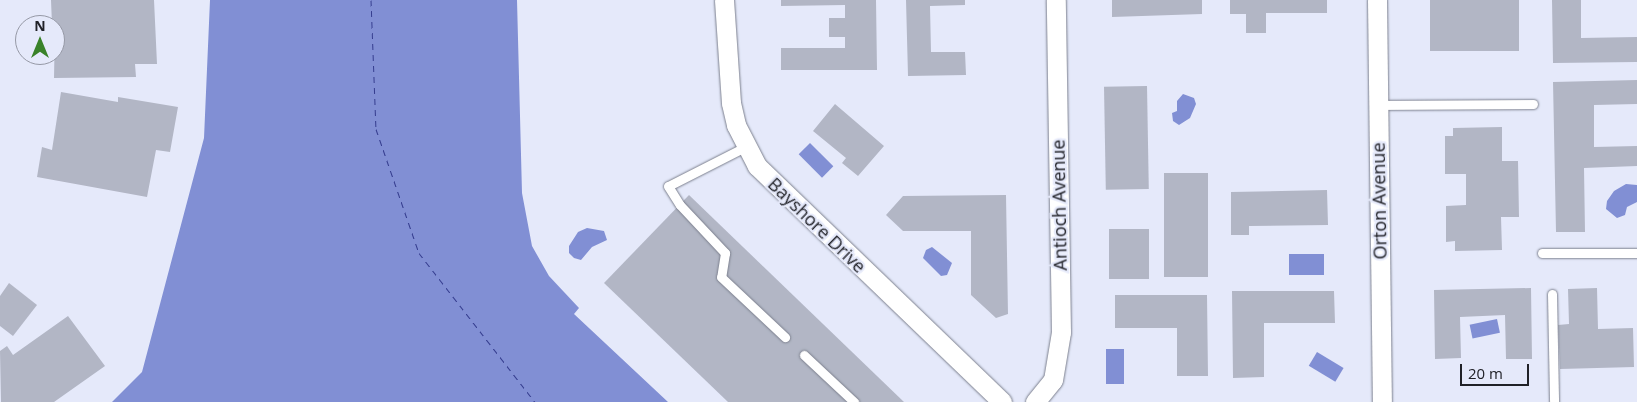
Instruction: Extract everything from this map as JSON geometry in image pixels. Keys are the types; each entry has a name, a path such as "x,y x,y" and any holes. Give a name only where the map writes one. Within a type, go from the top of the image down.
{"street":[{"name":"Bayshore Drive","path":"724,0 727,76 736,125 745,147 770,182 996,400"},
{"name":"Antioch Avenue","path":"1035,402 1053,380 1061,332 1056,0"},
{"name":"Orton Avenue","path":"1377,0 1382,402"}],"lane":[{"path":"1378,105 1533,104"},
{"path":"745,147 668,186 680,204 725,253 721,277 785,337"},
{"path":"1542,253 1637,253"},
{"path":"1552,294 1554,402"},
{"path":"804,356 854,402"}],"water":[{"path":"210,0 517,0 522,193 532,246 549,276 579,308 574,314 668,402 112,402 142,372 204,138"},
{"path":"1183,94 1194,98 1196,104 1190,118 1179,125 1173,121 1172,113 1177,111 1177,101"},
{"path":"810,143 833,166 822,178 799,154"},
{"path":"1626,184 1637,185 1637,202 1627,207 1625,215 1617,218 1606,209 1607,201 1614,191"},
{"path":"587,228 604,231 607,240 592,247 581,260 574,258 569,253 569,246 578,232"},
{"path":"932,247 952,263 947,275 941,276 923,258 926,250"},
{"path":"1289,254 1324,254 1324,275 1289,275"},
{"path":"1497,319 1500,333 1473,339 1470,325"},
{"path":"1106,349 1124,349 1124,384 1106,384"},
{"path":"1317,352 1344,368 1335,382 1309,366"}],"building":[{"path":"51,0 154,0 157,64 135,64 136,77 54,78 54,65 65,65 65,15 52,15"},
{"path":"781,0 876,0 877,70 781,70 781,48 845,48 845,37 829,37 829,18 845,18 845,5 781,6"},
{"path":"906,0 965,0 965,5 930,6 931,52 965,52 966,75 908,76"},
{"path":"1112,0 1202,0 1202,14 1112,17"},
{"path":"1230,0 1327,0 1327,13 1266,13 1266,33 1246,33 1246,14 1230,14"},
{"path":"1430,0 1519,0 1519,51 1430,51"},
{"path":"1552,0 1581,0 1581,38 1637,37 1637,62 1553,63"},
{"path":"1637,80 1637,104 1594,105 1594,147 1637,146 1637,166 1584,168 1585,232 1556,232 1553,82"},
{"path":"1147,86 1149,189 1106,190 1104,87"},
{"path":"61,92 118,102 118,97 178,107 170,152 156,150 147,197 37,177 42,147 52,150"},
{"path":"835,104 884,146 858,176 842,163 846,158 813,131"},
{"path":"1502,127 1502,161 1518,161 1519,217 1501,217 1502,250 1455,251 1455,241 1446,242 1446,206 1466,205 1466,174 1445,174 1445,136 1453,136 1453,128"},
{"path":"1164,173 1208,173 1208,277 1164,277"},
{"path":"1327,190 1328,225 1249,226 1249,235 1231,235 1231,192"},
{"path":"689,195 904,402 728,402 604,283"},
{"path":"1006,195 1008,314 996,318 971,295 971,231 903,231 886,215 903,196"},
{"path":"1109,229 1149,229 1149,279 1109,279"},
{"path":"9,283 37,305 13,336 0,326 0,296"},
{"path":"1531,288 1532,359 1506,359 1505,315 1460,317 1461,358 1435,359 1434,290"},
{"path":"1597,288 1598,329 1633,328 1634,367 1560,369 1558,325 1569,324 1568,289"},
{"path":"1232,291 1334,291 1335,323 1264,323 1264,377 1233,378"},
{"path":"1115,295 1207,295 1208,376 1177,376 1177,328 1115,328"},
{"path":"68,316 105,366 54,402 1,402 0,351 7,346 13,355"}],"ferry route":[{"path":"371,0 376,129 419,253 535,402"}]}
